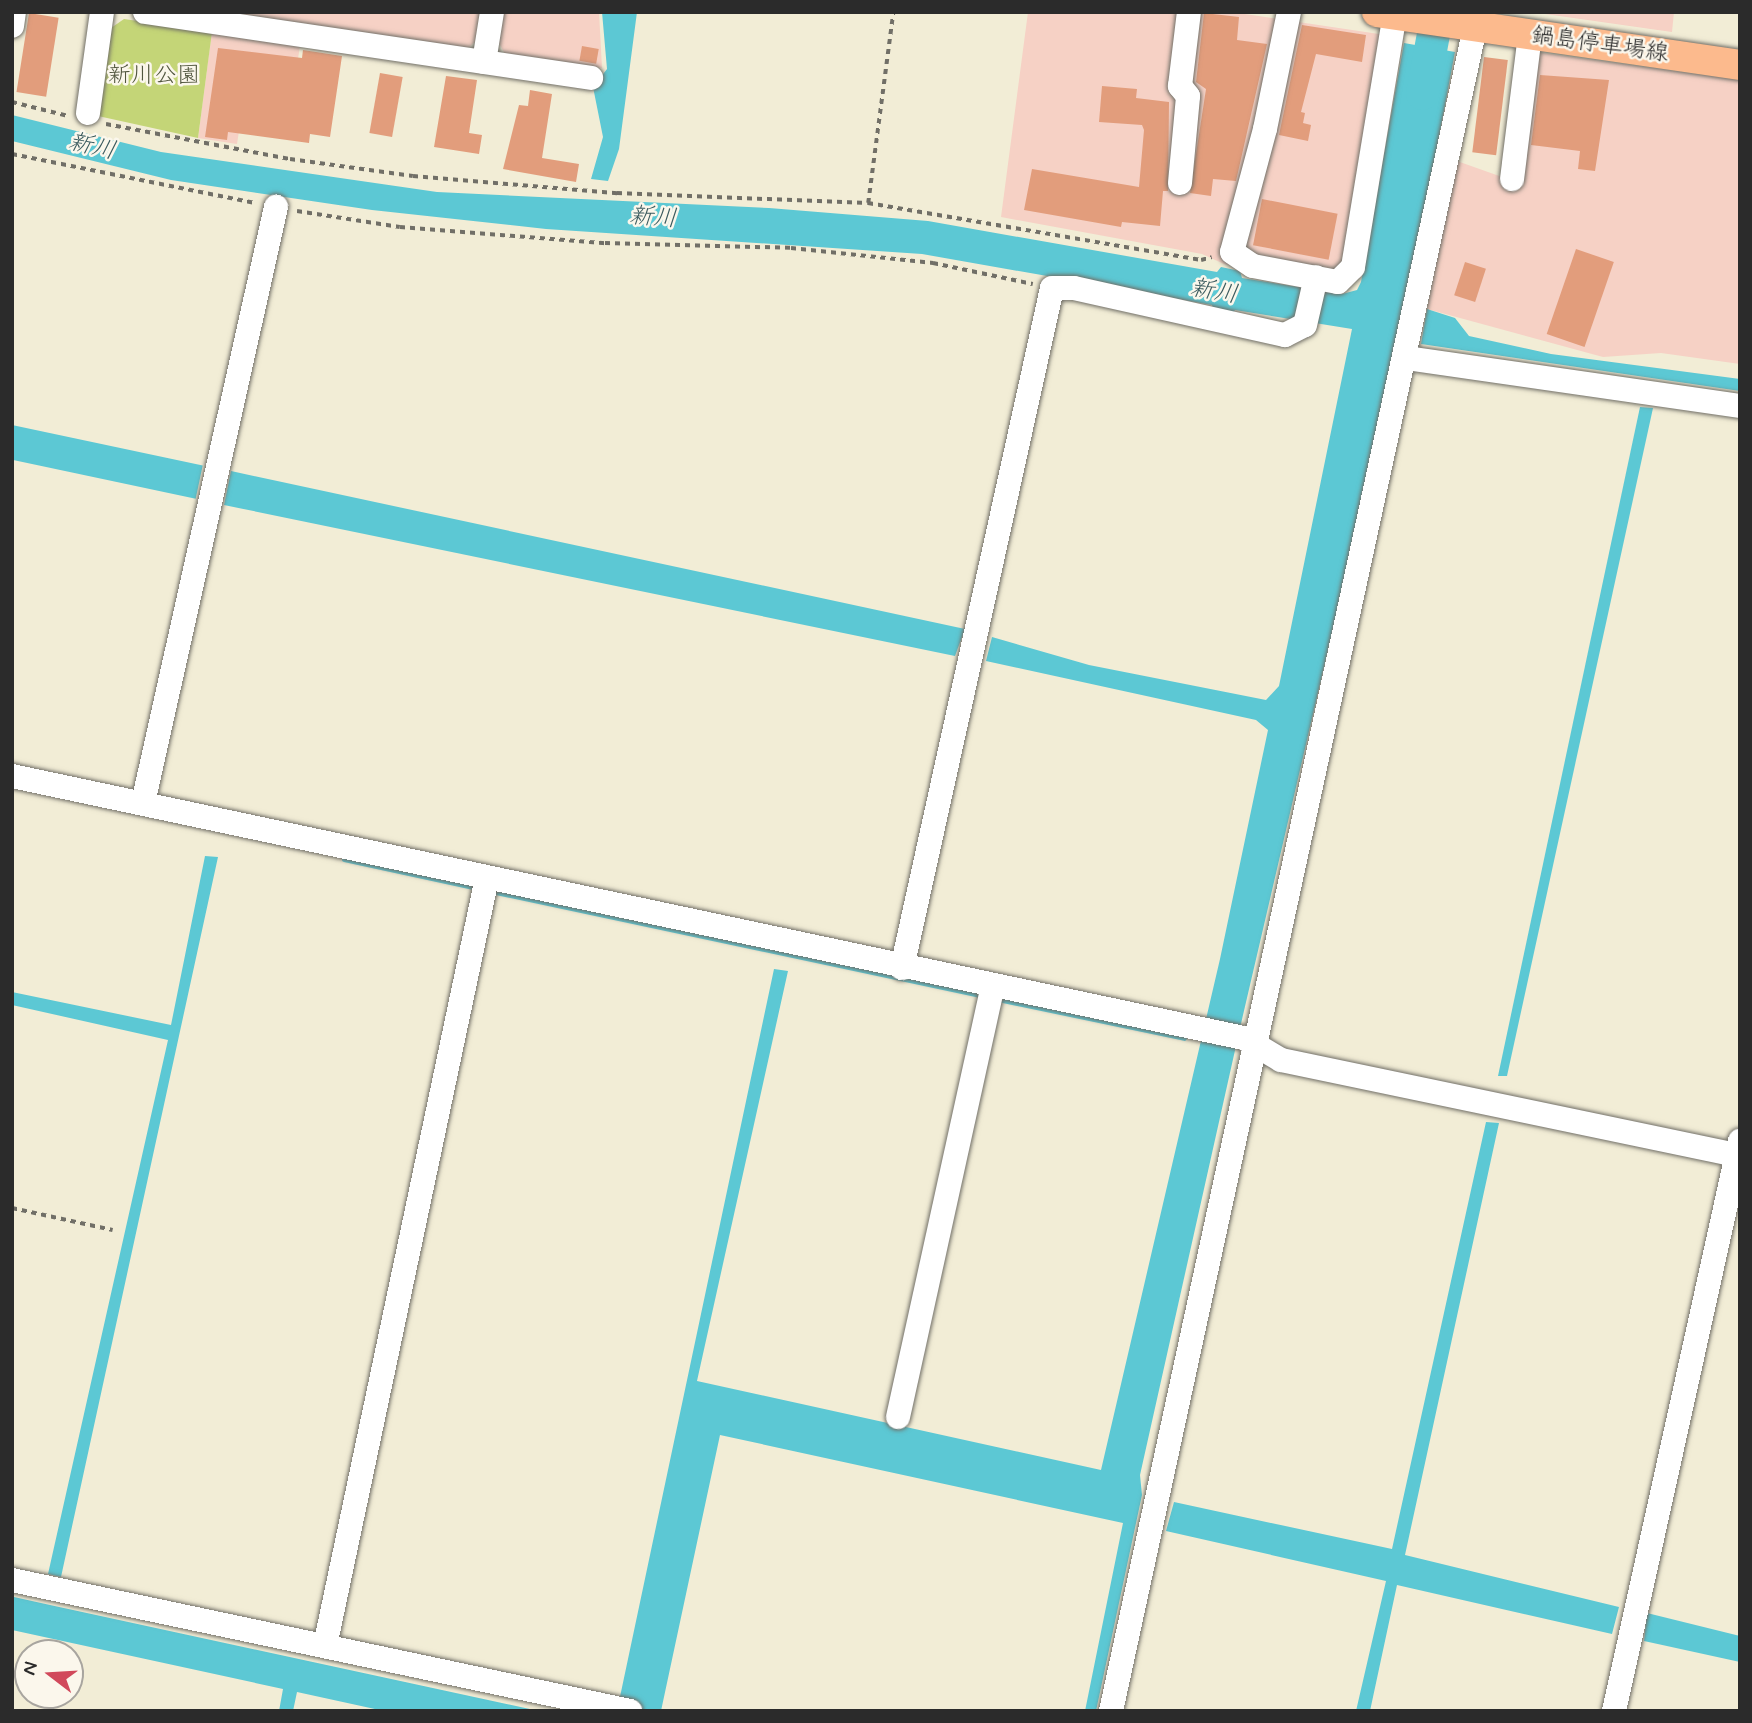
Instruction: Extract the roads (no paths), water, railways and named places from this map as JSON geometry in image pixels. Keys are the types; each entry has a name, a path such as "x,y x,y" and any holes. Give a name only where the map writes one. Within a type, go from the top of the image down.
{"main road":[{"name":"鍋島停車場線","path":"1389,13 1475,28 1740,65"}],"street":[{"path":"12,26 14,12"},
{"path":"88,118 103,12"},
{"path":"145,12 591,78"},
{"path":"484,62 492,12"},
{"path":"1180,183 1188,96 1180,86 1189,12"},
{"path":"1289,12 1265,129 1232,253 1253,265 1315,281 1338,282 1353,267 1389,13"},
{"path":"1111,1711 1250,1042 1407,358 1456,101 1475,28"},
{"path":"1513,179 1530,35"},
{"path":"143,803 275,207"},
{"path":"902,968 1052,288 1074,288 1285,335 1305,325 1315,281"},
{"path":"1407,358 1740,407"},
{"path":"12,776 143,803 485,890 902,968 991,994 1188,1027 1250,1042 1281,1060 1739,1151 1614,1711"},
{"path":"325,1646 485,890"},
{"path":"898,1417 991,994"},
{"path":"12,1580 611,1708"}],"water":[{"path":"602,12 637,12 619,149 608,181 591,179 603,137 593,87 607,69"},
{"name":"新川","path":"1404,43 1455,52 1404,323 1240,1028 1140,1475 1142,1495 1096,1711 1085,1711 1123,1523 720,1435 661,1711 617,1711 774,969 788,971 697,1381 1101,1470 1220,959 1268,730 1256,720 986,661 992,637 1089,665 1266,700 1279,686 1352,329 1235,310 1231,316 1214,313 1212,305 922,254 546,229 372,210 171,180 12,141 12,115 161,152 437,192 769,208 928,221 1217,272 1221,267 1240,271 1242,278 1342,294 1357,290 1361,282"},
{"path":"1427,309 1455,318 1469,336 1551,354 1740,379 1740,391 1421,344"},
{"path":"1640,407 1653,408 1507,1076 1498,1076"},
{"path":"12,425 203,466 196,499 12,460"},
{"path":"231,471 965,629 955,656 224,505"},
{"path":"205,856 218,857 61,1577 48,1574 168,1040 12,1005 12,992 171,1025"},
{"path":"1486,1122 1499,1123 1405,1555 1619,1607 1612,1634 1397,1585 1370,1711 1356,1711 1386,1581 1166,1531 1174,1502 1392,1549"},
{"path":"14,1597 539,1711 384,1711 297,1692 293,1711 279,1711 283,1689 84,1646 84,1639 53,1639 12,1630"},
{"path":"1647,1613 1740,1636 1740,1662 1644,1641"}],"waterway":[{"path":"1422,93 1437,12"},
{"path":"344,859 478,888"},
{"path":"491,891 985,996"},
{"path":"998,999 1184,1038"}],"park label":[{"name":"新川公園","path":"154,76"}]}
